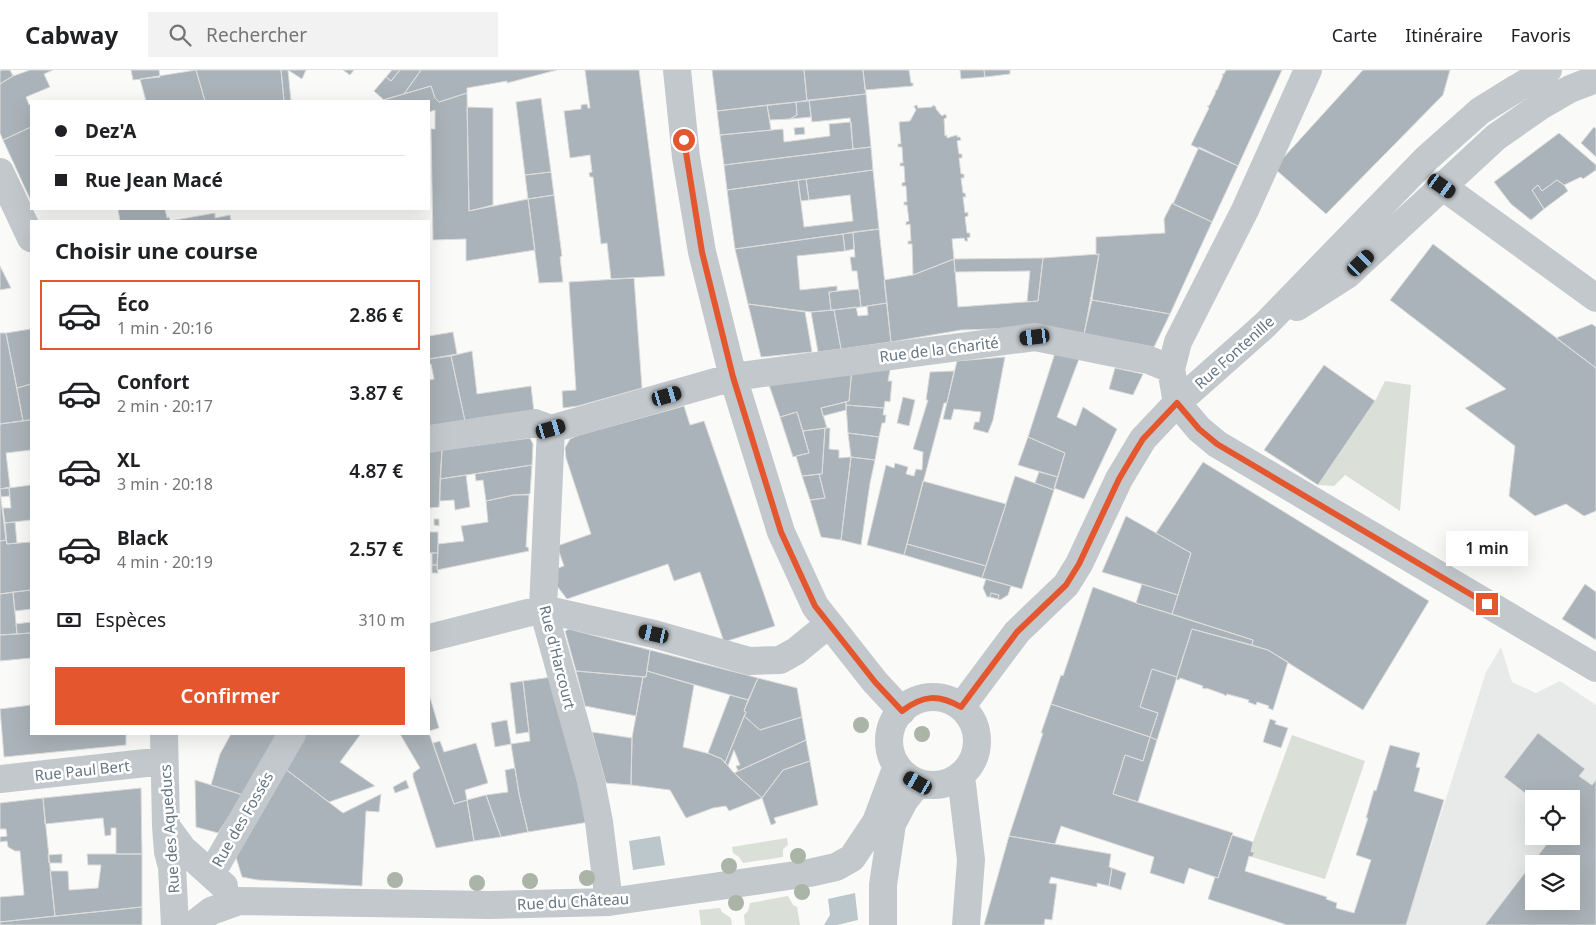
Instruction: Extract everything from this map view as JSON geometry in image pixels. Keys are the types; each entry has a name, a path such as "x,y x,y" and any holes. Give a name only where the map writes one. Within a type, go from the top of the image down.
{"street":[{"path":"677,70 686,157 702,252 733,377 781,532 815,606 875,682 902,711"},
{"path":"1308,70 1245,210 1178,342 1171,369 1177,403 1199,429 1217,444 1596,668"},
{"name":"Rue Fontenille","path":"961,707 1017,632 1066,585 1079,564 1119,479 1143,439 1177,403 1265,325 1426,159 1480,111 1548,70"},
{"path":"1265,325 1348,275 1496,137 1539,107 1570,89 1596,79"},
{"path":"0,172 30,236"},
{"path":"1442,186 1596,298"},
{"name":"Rue de la Charité","path":"551,429 733,377 1035,337 1148,360 1171,369"},
{"path":"430,439 536,424 551,429"},
{"name":"Rue d'Harcourt","path":"551,429 543,609 591,781 599,822 609,902"},
{"path":"430,638 543,609 654,634 749,661 780,660 796,651 829,624"},
{"path":"924,698 949,700 961,707 975,728 977,741 975,754 970,766 960,776 947,783 932,785 907,775 891,756 889,744 890,731 902,711 912,703 924,698"},
{"name":"Rue des Aqueducs","path":"164,735 166,826 176,925"},
{"name":"Rue des Fossés","path":"166,826 183,849 211,874 291,735"},
{"name":"Rue Paul Bert","path":"0,779 164,761"},
{"path":"884,885 869,870 852,858 907,775"},
{"path":"883,925 884,885 892,824 904,801 907,775"},
{"path":"960,776 971,860 966,925"},
{"name":"Rue du Château","path":"193,925 212,911 239,901 490,905 609,902 809,873 836,866 852,858"},
{"path":"211,874 239,901"}],"shaded area":[{"path":"1385,381 1411,385 1400,511 1345,475 1334,486 1318,485 1375,401"},
{"path":"1501,647 1512,682 1536,693 1560,681 1596,705 1596,925 1406,925 1486,672"},
{"path":"1292,735 1365,761 1325,879 1252,857 1254,853 1251,852 1253,842"},
{"path":"660,836 665,865 633,870 629,841"},
{"path":"787,838 788,845 783,849 783,857 743,863 733,853 732,847"},
{"path":"855,893 858,920 837,925 824,925 830,915 828,899"},
{"path":"788,896 793,905 797,907 800,925 745,925 744,915 748,911 750,903"},
{"path":"720,908 722,912 731,918 732,925 701,925 699,910"}],"building":[{"path":"10,70 13,76 0,84 0,71"},
{"path":"30,70 53,70 44,74 50,87 26,97 30,104 30,127 3,140 0,133 0,84 13,76"},
{"path":"131,70 159,70 160,77 133,80"},
{"path":"196,70 281,70 284,100 205,100"},
{"path":"196,70 205,100 146,100 140,79"},
{"path":"281,70 288,70 291,100 284,100"},
{"path":"288,70 306,70 302,79"},
{"path":"343,70 354,70 350,75"},
{"path":"392,70 400,70 391,81 386,77"},
{"path":"400,70 421,70 404,94 384,100 374,91 386,77 391,81"},
{"path":"421,70 557,70 507,83 507,81 467,88 467,93 439,102 435,98 431,86 404,94"},
{"path":"585,70 639,70 665,276 611,279 607,243 601,244 593,177 590,177 589,173 592,172 590,155 570,158 564,111 581,109 581,105 587,104 588,108 590,108"},
{"path":"712,70 804,70 807,101 717,111"},
{"path":"804,70 863,70 866,94 807,101"},
{"path":"863,70 909,70 913,86 865,90"},
{"path":"960,70 984,70 985,77 961,79"},
{"path":"984,70 1010,70 1010,74 985,77"},
{"path":"1226,70 1282,70 1238,166 1191,145 1209,108 1207,106 1209,106 1223,76 1222,74"},
{"path":"1363,70 1450,70 1443,95 1326,214 1274,168"},
{"path":"431,86 435,98 439,102 467,93 469,211 528,199 535,250 466,261 466,239 433,240 431,129 435,129 435,110 430,112 430,100 382,100"},
{"path":"866,94 871,147 853,149 850,118 812,122 809,100"},
{"path":"541,98 551,172 525,175 516,102"},
{"path":"809,100 811,117 790,119 797,115 796,102"},
{"path":"796,102 797,115 790,119 770,120 767,105"},
{"path":"767,105 771,130 720,135 717,111"},
{"path":"917,105 918,108 932,107 933,105 936,107 942,116 945,114 947,117 944,119 945,136 947,135 947,138 957,135 957,137 960,137 961,140 957,141 959,154 962,154 962,158 959,158 961,174 964,174 964,178 961,178 963,193 965,193 966,197 963,197 965,213 968,212 968,216 965,217 967,233 970,233 970,237 967,238 968,241 965,241 964,238 952,239 954,259 913,275 912,244 908,244 908,241 911,241 910,224 906,225 906,222 909,221 907,205 904,205 904,202 907,202 906,186 902,186 902,183 905,182 904,166 900,166 900,163 903,163 902,147 898,147 898,144 901,144 899,122 910,121 916,110 914,106"},
{"path":"467,107 493,108 493,205 469,211"},
{"path":"851,122 853,149 724,165 720,135 783,129 784,142 830,136 829,124"},
{"path":"30,127 30,199 3,140"},
{"path":"804,127 805,134 795,135 794,128"},
{"path":"1594,127 1596,129 1596,157 1581,143"},
{"path":"1559,133 1596,165 1596,170 1583,179 1581,177 1564,185 1557,180 1542,191 1538,185 1532,190 1544,209 1531,220 1511,204 1494,182"},
{"path":"871,147 873,170 727,190 724,165"},
{"path":"1199,147 1238,166 1212,222 1173,204"},
{"path":"873,170 879,229 735,249 727,190 798,180 804,227 853,221 850,195 809,200 806,179"},
{"path":"551,172 554,195 528,199 525,175"},
{"path":"806,179 809,200 801,201 798,180"},
{"path":"1557,180 1568,191 1544,209 1532,190 1538,185 1542,191"},
{"path":"554,195 562,256 560,257 563,282 539,283 528,199"},
{"path":"1172,203 1212,222 1170,314 1092,300 1099,254 1096,255 1096,237 1165,233 1164,219"},
{"path":"118,210 165,210 167,218 169,217 170,220 120,220"},
{"path":"215,213 215,218 230,215 231,220 176,220"},
{"path":"879,229 887,303 861,307 857,271 852,271 850,257 855,257 853,232"},
{"path":"853,232 854,249 845,251 843,234"},
{"path":"843,234 845,251 797,256 800,290 837,286 837,291 829,292 831,310 811,312 748,304 735,249"},
{"path":"1433,244 1596,368 1596,511 1584,516 1566,504 1535,516 1509,496 1515,446 1465,408 1506,389 1390,300"},
{"path":"1099,254 1084,334 1026,328 961,330 891,342 884,280 913,275 954,259 958,307 1038,301 1043,258"},
{"path":"1043,258 1038,301 1027,302 1030,271 955,272 954,259"},
{"path":"0,266 11,288 0,290"},
{"path":"634,278 642,388 578,406 563,408 562,391 576,390 569,282"},
{"path":"859,289 861,307 831,310 829,292"},
{"path":"1092,300 1170,314 1154,347 1084,334"},
{"path":"887,303 891,342 841,349 834,310 856,307 858,316 868,315 867,306"},
{"path":"748,304 805,312 812,352 761,357"},
{"path":"834,310 841,349 818,352 811,312"},
{"path":"1592,324 1596,327 1596,368 1556,338"},
{"path":"30,329 30,384 17,388 6,333"},
{"path":"453,332 457,354 430,359 430,336"},
{"path":"0,333 6,333 23,421 0,424"},
{"path":"472,351 477,394 531,386 534,412 465,421 451,356"},
{"path":"1055,353 1079,359 1057,417 1076,426 1083,407 1117,429 1084,499 1054,488 1065,453 1028,437"},
{"path":"451,356 465,421 430,426 430,380 434,379 430,359"},
{"path":"1005,357 993,420 988,433 973,429 975,422 979,422 981,412 954,409 951,420 943,419 957,361"},
{"path":"891,364 888,381 892,381 890,402 885,401 884,408 846,405 846,402 849,401 852,368"},
{"path":"1324,365 1375,401 1318,485 1264,450"},
{"path":"852,368 849,401 821,408 827,428 803,431 797,412 780,417 768,382"},
{"path":"1115,368 1143,374 1133,395 1109,389"},
{"path":"954,371 947,403 944,403 904,555 867,545 886,465 894,468 895,463 908,467 906,474 914,476 916,469 922,470 923,452 913,449 928,400 926,400 930,372"},
{"path":"30,384 30,420 23,421 17,388"},
{"path":"903,397 915,400 909,426 897,423"},
{"path":"846,402 846,410 823,416 821,408"},
{"path":"846,405 884,408 883,415 886,415 885,423 882,423 879,437 848,433"},
{"path":"684,406 690,425 704,421 775,626 724,642 700,572 674,581 668,564 567,599 557,586 555,569 564,566 557,546 591,534 566,458 565,448 570,439"},
{"path":"797,412 809,453 793,457 780,417"},
{"path":"30,420 30,450 6,453 10,487 0,489 0,424"},
{"path":"825,428 830,428 829,449 839,450 839,458 851,457 841,540 821,537 810,500 825,498 819,474 822,474"},
{"path":"825,428 822,474 802,476 796,456 809,453 803,431"},
{"path":"848,433 879,437 875,460 851,457"},
{"path":"1028,437 1065,453 1058,477 1018,465"},
{"path":"530,438 533,444 532,465 440,479 442,450"},
{"path":"442,450 439,507 430,508 430,452"},
{"path":"851,457 875,460 861,545 841,540"},
{"path":"1203,462 1429,601 1363,710 1268,650 1252,645 1253,640 1172,614 1191,553 1156,533"},
{"path":"532,465 530,494 514,495 486,501 483,480 476,481 475,474"},
{"path":"1039,472 1058,477 1054,490 1035,483"},
{"path":"819,474 825,498 810,500 802,476"},
{"path":"466,475 470,507 455,510 454,500 440,501 440,479"},
{"path":"1015,476 1054,490 1022,589 982,578"},
{"path":"923,481 1006,504 986,566 907,544"},
{"path":"30,485 30,520 5,523 3,508 11,508 9,488"},
{"path":"9,488 10,496 1,497 0,489"},
{"path":"0,491 6,540 0,541"},
{"path":"514,495 529,495 526,547 528,547 529,551 437,570 438,544 464,541 461,526 488,522 486,501"},
{"path":"1126,516 1191,553 1178,595 1102,572"},
{"path":"434,519 439,519 439,526 434,525"},
{"path":"15,522 17,543 7,544 5,523"},
{"path":"430,532 438,532 438,553 430,553"},
{"path":"6,540 7,544 30,542 30,590 0,594 0,541"},
{"path":"907,544 986,566 982,578 904,555"},
{"path":"432,553 438,553 437,565 432,565"},
{"path":"432,565 437,565 438,573 432,573"},
{"path":"986,579 1011,586 1008,595 1000,600 998,599 999,595 991,593 990,597 987,597 983,588"},
{"path":"1142,584 1178,595 1172,614 1136,603"},
{"path":"1585,584 1596,592 1596,640 1562,619"},
{"path":"1093,587 1136,603 1253,640 1252,645 1192,629 1177,677 1152,669 1140,707 1158,713 1150,737 1051,704 1061,675 1063,676"},
{"path":"30,590 30,609 15,611 13,592"},
{"path":"13,592 17,634 0,635 0,594"},
{"path":"991,593 999,595 998,599 990,597"},
{"path":"30,622 30,633 17,634 16,624"},
{"path":"569,629 650,650 646,677 576,671 565,631"},
{"path":"1192,629 1268,650 1288,662 1273,710 1268,708 1269,706 1257,702 1256,705 1248,702 1249,700 1227,694 1226,696 1180,678 1179,680 1176,679"},
{"path":"30,633 30,658 0,661 0,635"},
{"path":"650,650 758,678 748,700 647,671"},
{"path":"1152,669 1177,677 1157,740 1150,737 1158,713 1140,707"},
{"path":"576,671 643,677 636,716 585,706"},
{"path":"647,671 694,685 683,747 722,759 734,773 762,798 729,811 726,806 713,808 686,818 670,790 631,785 632,738 643,677 646,677"},
{"path":"552,677 589,822 528,832 519,794 511,744 530,741 523,681"},
{"path":"758,678 797,688 802,717 760,730 744,716 746,712 744,711"},
{"path":"523,681 529,732 516,734 510,683"},
{"path":"730,695 748,700 744,711 746,712 725,763 722,759 708,753"},
{"path":"430,697 439,728 430,731"},
{"path":"1051,704 1150,737 1143,761 1125,755 1113,794 1233,833 1218,878 1189,868 1184,884 1150,873 1154,857 1061,826 1055,844 1009,836"},
{"path":"30,705 30,735 126,735 126,745 4,757 0,709"},
{"path":"744,716 760,730 802,717 806,740 738,771 736,766 740,765 734,750 728,766 725,763"},
{"path":"1270,719 1276,721 1275,724 1288,728 1281,748 1263,742"},
{"path":"507,720 511,744 495,747 491,723"},
{"path":"592,732 632,738 631,785 606,783"},
{"path":"1538,733 1585,769 1579,776 1592,785 1596,780 1596,925 1485,925 1525,873 1525,910 1580,910 1580,855 1538,855 1546,845 1580,845 1580,790 1525,790 1525,793 1504,777"},
{"path":"230,735 276,735 243,795 211,785 220,754"},
{"path":"302,735 360,735 340,762 375,786 329,802 284,768"},
{"path":"401,735 430,735 454,804 467,800 474,841 436,848 413,777 413,773 420,768"},
{"path":"1150,737 1157,740 1138,802 1113,794 1125,755 1143,761"},
{"path":"806,740 810,761 783,770 762,798 734,773"},
{"path":"440,741 444,752 476,743 488,783 465,790 467,800 454,804 433,743"},
{"path":"1390,745 1420,753 1416,767 1420,768 1414,791 1444,800 1406,925 1287,925 1208,899 1215,877 1218,878 1232,835 1253,842 1251,852 1255,852 1252,857 1249,856 1245,871 1327,897 1326,899 1337,903 1336,908 1354,913 1371,860 1356,855 1368,818 1366,818 1374,790 1376,791"},
{"path":"810,761 818,805 774,818 776,823 771,825 762,798 783,770"},
{"path":"284,768 343,813 381,794 379,812 366,811 362,886 258,880 242,877 235,854"},
{"path":"515,768 528,832 501,837 486,795 508,792 505,770"},
{"path":"195,780 243,795 218,833 196,827"},
{"path":"406,780 409,788 395,793 393,787"},
{"path":"141,788 142,854 116,854 116,828 111,828 111,835 105,836 103,818 45,824 43,798"},
{"path":"486,795 501,837 474,841 467,800"},
{"path":"43,798 55,916 0,922 0,897 24,895 20,851 15,851 8,847 7,841 0,842 0,837 7,836 6,829 0,829 0,803"},
{"path":"1009,836 1111,854 1109,867 1112,868 1109,886 1097,883 1097,887 1051,877 1049,883 1057,884 1052,920 1045,919 1044,925 984,925"},
{"path":"62,854 62,863 49,863 48,855"},
{"path":"87,854 142,854 142,907 55,916 50,871 68,871 69,890 98,888 101,865 88,865"},
{"path":"1112,868 1126,873 1121,890 1109,886"},
{"path":"142,907 142,925 0,925 0,922"}],"route":[{"path":"684,140 702,252 728,358 781,532 815,606 875,682 902,711 912,703 924,698 949,700 961,707 1017,632 1066,585 1079,564 1119,479 1135,452 1143,439 1177,403 1199,429 1217,444 1487,604"}]}
